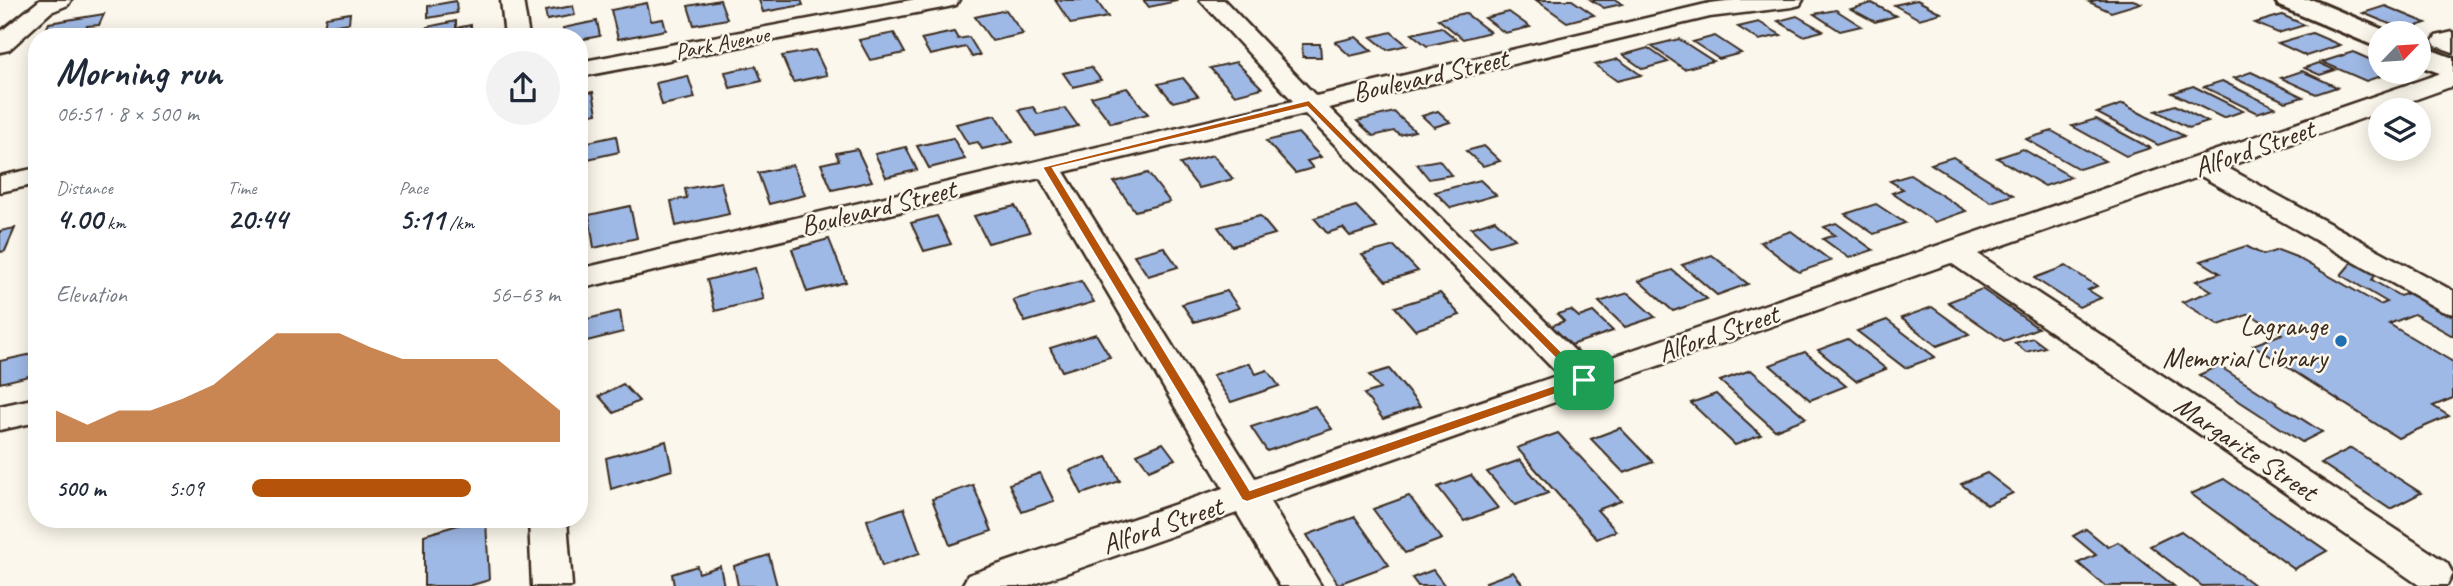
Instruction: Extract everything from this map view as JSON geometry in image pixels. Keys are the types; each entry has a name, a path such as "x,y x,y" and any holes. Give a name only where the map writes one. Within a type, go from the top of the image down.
{"main road":[{"path":"2289,0 2368,33"},
{"path":"2431,60 2453,69"}],"street":[{"path":"0,45 43,7 60,0"},
{"path":"512,0 516,28"},
{"name":"Park Avenue","path":"588,68 947,0"},
{"path":"1211,0 1309,103 1584,380"},
{"name":"Boulevard Street","path":"588,277 1309,103 1710,10 1791,0"},
{"path":"2453,39 2445,41 2453,45"},
{"name":"Alford Street","path":"982,586 2203,166 2453,77"},
{"path":"2203,166 2453,304"},
{"path":"1047,167 1301,586"},
{"path":"0,184 28,178"},
{"name":"Margarite Street","path":"1955,251 2432,574"},
{"path":"0,418 28,412"},
{"path":"548,528 552,586"}],"building":[{"path":"720,0 727,19 694,25 688,6"},
{"path":"759,0 801,0 803,5 763,12"},
{"path":"1055,0 1096,0 1108,17 1071,24"},
{"path":"1143,0 1176,0 1177,1 1149,7"},
{"path":"1536,0 1572,0 1594,15 1567,22"},
{"path":"1591,0 1616,0 1622,4 1604,8"},
{"path":"1917,0 1941,13 1919,19 1894,5"},
{"path":"2133,0 2141,3 2111,12 2089,2"},
{"path":"456,1 457,13 428,18 428,6"},
{"path":"647,3 651,21 663,19 666,30 618,39 611,10"},
{"path":"1872,3 1896,16 1875,22 1851,9"},
{"path":"573,6 575,15 547,20 545,11"},
{"path":"2385,6 2421,21 2382,21 2363,13"},
{"path":"1006,10 1023,34 992,41 975,17"},
{"path":"1836,10 1861,26 1840,31 1814,14"},
{"path":"1509,12 1530,27 1505,33 1485,18"},
{"path":"350,13 349,23 324,27 326,17"},
{"path":"1465,13 1490,32 1463,39 1438,19"},
{"path":"104,14 99,25 86,28 47,28 49,23"},
{"path":"2282,15 2305,25 2278,33 2255,23"},
{"path":"1797,16 1823,31 1803,36 1778,21"},
{"path":"456,21 456,28 427,27"},
{"path":"597,21 600,36 588,38 588,28 563,28"},
{"path":"1759,22 1781,35 1759,40 1738,27"},
{"path":"1441,27 1456,39 1427,46 1412,34"},
{"path":"954,32 958,39 969,37 980,55 972,57 966,47 930,55 921,39"},
{"path":"1391,32 1407,45 1387,50 1371,37"},
{"path":"894,33 905,53 870,60 859,40"},
{"path":"2312,33 2340,45 2306,56 2278,43"},
{"path":"1715,36 1741,53 1719,59 1693,42"},
{"path":"1356,37 1372,51 1350,56 1335,42"},
{"path":"1679,39 1713,61 1684,69 1651,46"},
{"path":"1302,44 1320,44 1321,57 1303,57"},
{"path":"1648,48 1668,62 1643,69 1623,55"},
{"path":"815,50 827,75 793,82 782,56"},
{"path":"2353,52 2368,59 2368,80 2366,81 2322,62"},
{"path":"1618,59 1641,75 1617,81 1595,65"},
{"path":"1236,62 1262,88 1235,95 1210,68"},
{"path":"2319,63 2335,70 2320,75 2304,68"},
{"path":"756,66 762,81 730,88 725,72"},
{"path":"1091,67 1101,80 1073,87 1063,73"},
{"path":"2302,71 2337,87 2316,94 2281,78"},
{"path":"2251,72 2303,97 2286,102 2234,78"},
{"path":"688,76 695,98 662,105 656,83"},
{"path":"1183,78 1198,96 1173,102 1158,84"},
{"path":"2222,81 2275,107 2257,113 2204,87"},
{"path":"2193,86 2243,111 2223,118 2172,93"},
{"path":"1127,88 1148,114 1111,123 1091,97"},
{"path":"593,92 597,113 588,115 588,93"},
{"path":"2123,104 2184,136 2158,145 2097,113"},
{"path":"2175,105 2208,122 2189,128 2156,111"},
{"path":"1033,107 1038,114 1065,108 1078,126 1036,136 1019,110"},
{"path":"1438,111 1450,122 1434,127 1422,116"},
{"path":"1394,112 1415,131 1400,135 1394,131 1373,136 1357,121"},
{"path":"995,115 1013,142 982,149 978,142 968,144 956,124"},
{"path":"2096,119 2150,148 2126,156 2072,126"},
{"path":"2052,131 2105,161 2079,169 2026,139"},
{"path":"1298,133 1321,157 1307,161 1313,168 1295,173 1266,141"},
{"path":"616,136 619,152 588,159 588,142"},
{"path":"953,138 965,159 929,168 917,146"},
{"path":"1484,146 1500,161 1483,166 1466,151"},
{"path":"906,147 917,170 886,177 875,154"},
{"path":"857,149 872,181 832,190 821,164 839,160 836,153"},
{"path":"2023,149 2071,177 2045,186 1997,158"},
{"path":"1213,155 1233,179 1199,188 1180,164"},
{"path":"1953,157 2013,195 1991,202 1931,164"},
{"path":"1439,160 1451,175 1429,179 1417,164"},
{"path":"793,165 805,195 769,204 758,173"},
{"path":"1148,173 1170,202 1135,211 1114,182"},
{"path":"1910,175 1966,211 1935,222 1892,193 1903,189 1890,181"},
{"path":"1480,180 1496,195 1451,208 1435,192"},
{"path":"721,182 729,214 676,226 671,201 687,198 685,189"},
{"path":"1876,204 1905,223 1874,234 1845,214"},
{"path":"630,206 637,238 594,248 589,215"},
{"path":"1015,206 1030,232 988,243 974,216"},
{"path":"1356,206 1377,228 1350,236 1343,228 1327,233 1314,218"},
{"path":"937,216 951,244 924,251 911,223"},
{"path":"1260,216 1275,234 1232,246 1218,227"},
{"path":"1495,220 1515,239 1490,246 1471,228"},
{"path":"1836,223 1873,250 1849,258 1823,239 1835,235 1824,227"},
{"path":"15,228 5,251 0,252 0,231"},
{"path":"1791,231 1831,261 1799,272 1760,242"},
{"path":"829,239 846,282 807,292 792,249"},
{"path":"1394,246 1418,271 1386,281 1362,255"},
{"name":"Lagrange Memorial Library","path":"2246,246 2263,255 2278,250 2296,257 2380,305 2387,302 2341,275 2352,262 2378,271 2372,280 2400,296 2419,289 2453,308 2453,336 2414,314 2389,324 2453,362 2453,398 2433,406 2449,416 2398,438 2253,345 2282,334 2250,314 2219,325 2182,302 2212,291 2196,281 2220,273 2201,261"},
{"path":"1164,247 1178,267 1148,276 1134,255"},
{"path":"1712,255 1748,284 1717,295 1682,265"},
{"path":"2066,266 2097,286 2088,290 2101,298 2079,307 2034,278"},
{"path":"755,268 764,299 715,311 707,280"},
{"path":"1672,270 1707,299 1673,311 1639,281"},
{"path":"1081,281 1094,302 1025,322 1013,300"},
{"path":"1982,289 2038,328 2004,341 1948,302"},
{"path":"1227,291 1239,308 1194,322 1182,304"},
{"path":"1440,293 1460,315 1415,330 1395,307"},
{"path":"1628,293 1655,317 1625,327 1599,302"},
{"path":"1932,307 1969,334 1937,346 1901,318"},
{"path":"1571,310 1579,317 1593,312 1613,331 1571,345 1551,326 1564,321 1557,314"},
{"path":"620,311 623,332 588,341 588,319"},
{"path":"1887,320 1935,357 1905,368 1857,331"},
{"path":"1096,334 1110,357 1062,371 1050,348"},
{"path":"2033,338 2045,347 2026,352 2015,343"},
{"path":"1848,339 1886,369 1856,381 1818,350"},
{"path":"1805,352 1846,386 1810,400 1770,365"},
{"path":"28,355 28,376 0,383 0,361"},
{"path":"1249,363 1256,374 1267,370 1279,386 1231,402 1213,375"},
{"path":"2219,366 2322,432 2302,442 2199,375"},
{"path":"1389,369 1420,406 1383,419 1364,394 1380,389 1369,375"},
{"path":"1751,370 1806,418 1775,430 1720,381"},
{"path":"623,384 639,401 614,413 599,396"},
{"path":"1716,394 1761,435 1735,445 1691,403"},
{"path":"1315,406 1332,429 1267,451 1251,427"},
{"path":"1620,428 1653,462 1624,473 1591,439"},
{"path":"1558,433 1621,501 1597,510 1616,531 1597,539 1517,448"},
{"path":"666,441 672,470 611,489 606,458"},
{"path":"1163,443 1175,459 1149,470 1137,454"},
{"path":"2351,448 2421,493 2390,509 2321,463"},
{"path":"1107,457 1120,481 1082,494 1070,470"},
{"path":"1520,460 1548,493 1515,505 1487,472"},
{"path":"1040,473 1054,501 1022,512 1009,484"},
{"path":"1987,473 2013,493 1987,505 1961,484"},
{"path":"1471,475 1498,508 1464,521 1438,487"},
{"path":"2224,479 2327,551 2294,569 2191,494"},
{"path":"973,485 992,531 950,545 932,499"},
{"path":"1409,496 1442,539 1405,553 1373,509"},
{"path":"904,508 920,553 882,566 867,520"},
{"path":"1355,517 1389,565 1338,584 1307,535"},
{"path":"448,528 486,528 489,580 469,586 424,586 424,535"},
{"path":"2086,529 2108,547 2118,542 2174,586 2105,586 2078,563 2096,555 2073,536"},
{"path":"2181,531 2254,585 2202,586 2150,546"},
{"path":"769,555 777,586 738,586 734,566"},
{"path":"697,566 699,573 720,566 724,586 674,586 672,574"},
{"path":"1433,570 1445,586 1418,586 1412,578"},
{"path":"1513,572 1524,586 1489,586 1486,582"}],"place":[{"name":"Lagrange Memorial Library","path":"2341,341"}],"route":[{"path":"1309,103 1584,380 1247,496 1047,167 1309,103"}]}
